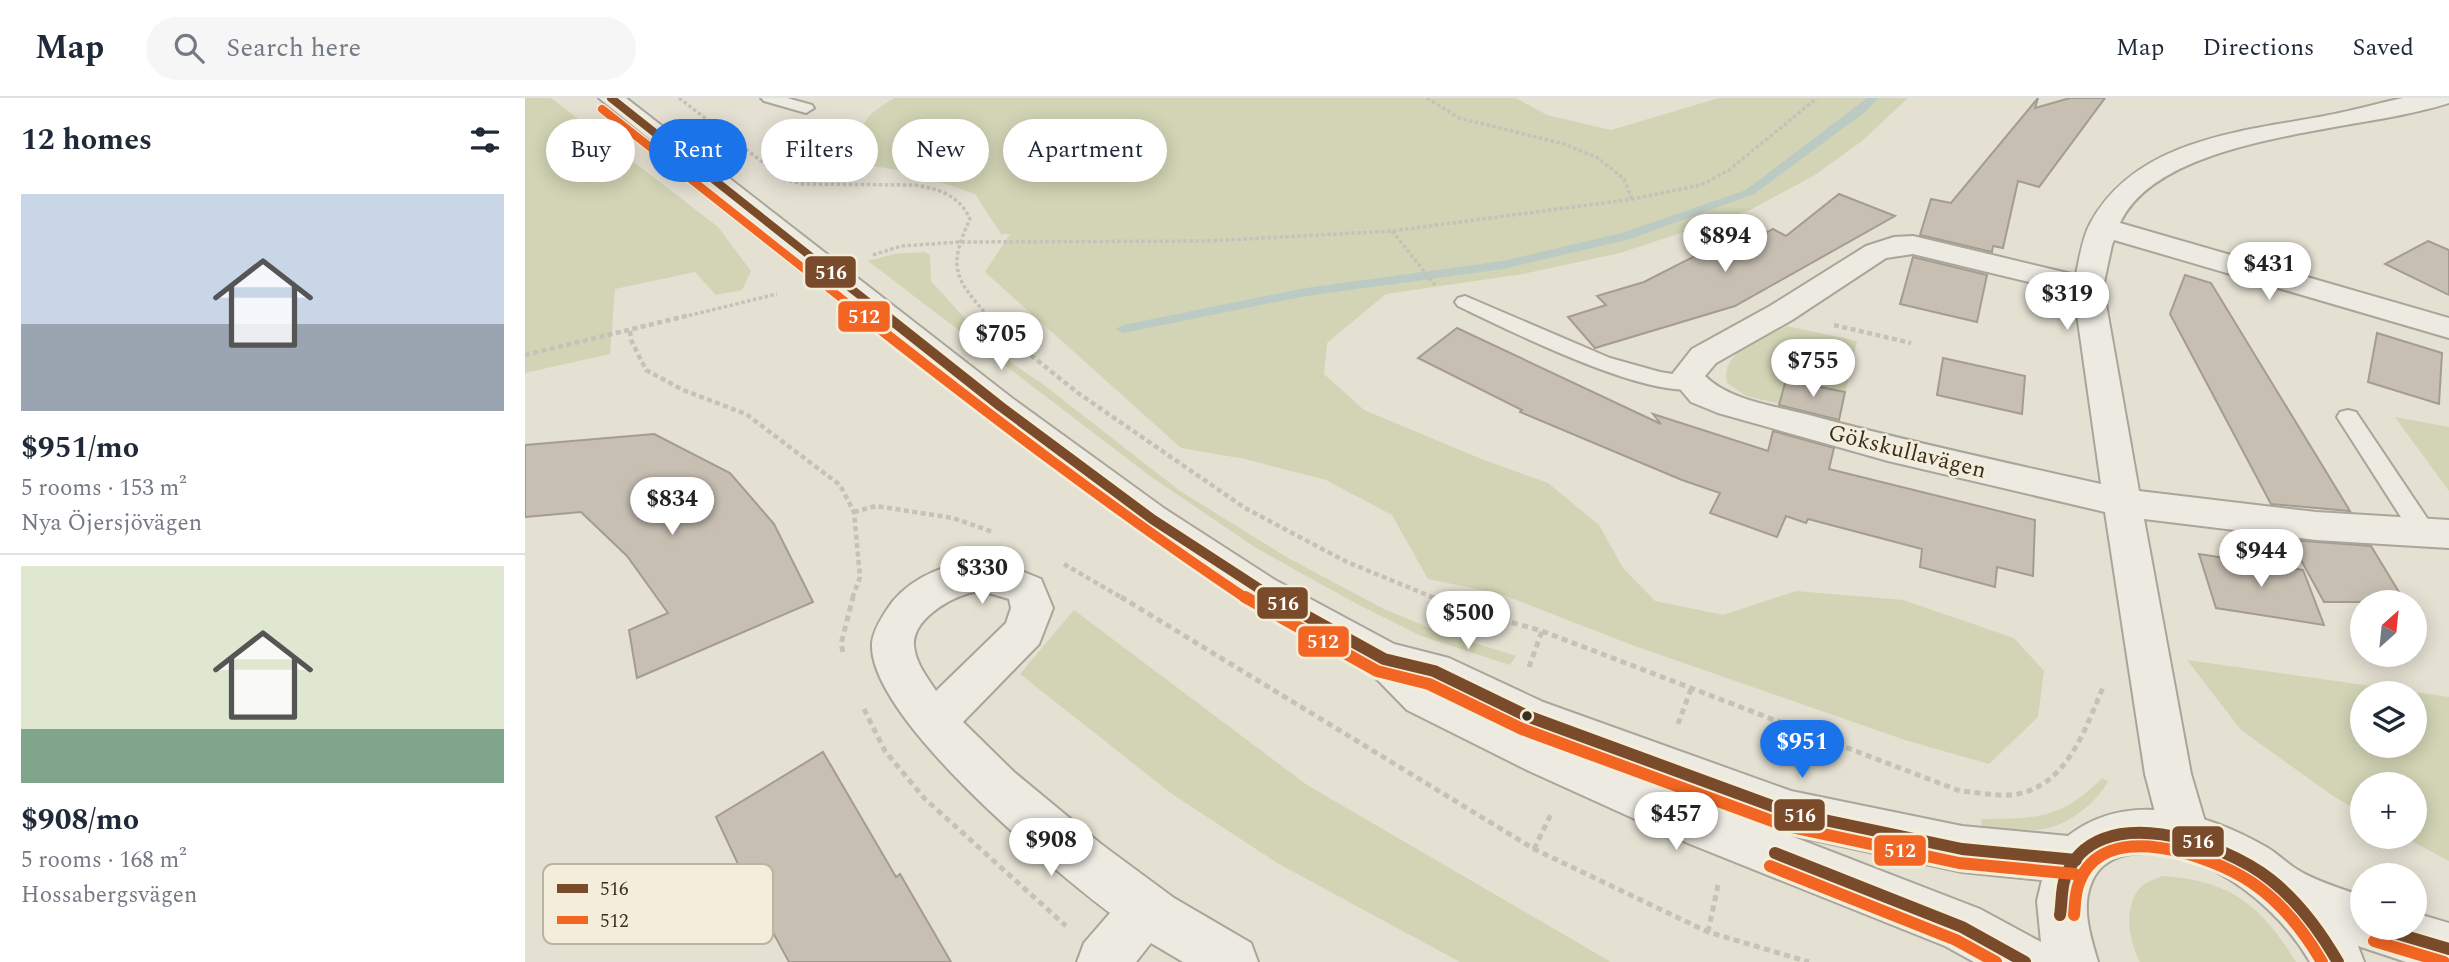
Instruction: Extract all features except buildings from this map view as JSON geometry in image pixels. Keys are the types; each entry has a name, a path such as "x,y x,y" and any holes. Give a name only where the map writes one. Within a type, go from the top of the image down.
{"street":[{"path":"611,98 1000,406 1152,519 1261,591 1384,659 1423,697 1545,757 1707,828 1962,927 2025,962"},
{"path":"2185,835 2168,774 2151,681 2088,287 2102,227 2132,187 2152,172 2186,156 2238,141 2440,98"},
{"path":"2102,227 2449,328"},
{"path":"1690,383 1687,377 1704,356 1781,313 1876,252 1894,246 1913,245 2088,287"},
{"name":"Gökskullavägen","path":"1690,383 1703,394 1756,413 1888,449 2121,502 2316,526 2437,534"},
{"path":"1384,659 1434,671 1527,716 1791,813 1962,849 2076,860"},
{"path":"931,719 980,773 1146,909 1232,962"},
{"path":"2072,962 2063,939 2060,909 2064,881 2076,860 2091,846 2110,835 2158,831 2185,835 2238,858 2278,886 2302,908 2321,932 2338,962"},
{"path":"2278,886 2350,917"},
{"path":"1103,962 1146,909"},
{"path":"2421,940 2449,948"}],"lane":[{"path":"769,98 806,108"},
{"path":"1465,302 1605,365 1657,380 1690,383"},
{"path":"2348,417 2437,534"}],"path":[{"path":"679,98 786,180 803,184 921,186 943,191 966,209 969,219 959,242 956,272 967,292 1002,331 1078,393 1157,450 1245,508 1347,562 1457,607 1542,631 1960,791 2012,795 2048,784 2064,767 2108,679 2117,669 2151,681"},
{"path":"1427,98 1459,118 1564,144 1598,158 1624,179 1633,199"},
{"path":"872,255 901,246 959,242 1208,241 1392,231 1633,199 1701,185 1729,170 1817,98"},
{"path":"1392,231 1434,285"},
{"path":"525,355 777,294"},
{"path":"1781,313 1911,343"},
{"path":"631,331 631,340 646,370 683,390 745,414 840,485 854,512 860,578"},
{"path":"854,512 876,506 953,518 1002,535"},
{"path":"1061,562 1095,580 1534,849 1707,932 1809,962"},
{"path":"1526,673 1542,631"},
{"path":"1677,730 1691,689"},
{"path":"1534,849 1555,806"},
{"path":"1707,932 1720,876"}],"green space":[{"path":"525,98 551,98 578,119 546,119 546,182 635,182 635,163 649,174 649,182 660,182 718,227 751,271 742,290 716,295 695,272 615,289 610,354 525,373"},
{"path":"894,98 1516,98 1547,115 1611,130 1719,98 1908,98 1862,141 1815,175 1750,210 1620,253 1523,274 1386,294 1327,343 1324,374 1364,410 1484,460 1548,483 1599,525 1623,568 1655,601 1723,615 1796,591 1903,600 2014,638 2044,671 2038,717 1989,764 1905,740 1632,645 1501,594 1428,579 1392,515 1326,480 1245,459 1181,448 985,272 1010,234 1001,234 975,194 940,182 989,182 989,119 892,119 892,169 878,167 878,119 867,119"},
{"path":"925,252 930,255 931,281 995,349 1180,491 1288,558 1384,609 1442,633 1516,656 1510,665 1421,636 1256,548 1150,476 868,261 894,254"},
{"path":"1787,326 1857,341 1840,418 1746,396 1727,383 1730,362 1736,354 1755,341"},
{"path":"2395,417 2449,427 2449,491"},
{"path":"1074,610 1307,785 1611,962 1460,962 1279,864 1172,794 1020,674"},
{"path":"2187,660 2350,683 2350,758 2427,758 2427,694 2449,697 2449,861 2426,849 2427,772 2350,772 2350,806 2241,730"},
{"path":"2102,778 2108,781 2097,797 2081,812 2062,823 2035,830 1982,828 1981,819 2032,817 2060,809 2088,792"},
{"path":"2162,876 2207,883 2241,899 2270,925 2296,962 2140,962 2129,923 2132,903 2142,886"}],"waterway":[{"path":"1123,329 1306,292 1503,265 1626,236 1750,192 1861,110 1873,98"}],"transit line":[{"name":"516","path":"611,98 1000,406 1152,519 1261,591 1384,659 1434,671 1527,716 1791,813 1962,849 2076,860"},
{"name":"512","path":"602,109 991,417 1144,530 1254,603 1377,671 1429,684 1522,729 1786,826 1959,863 2075,874"},
{"name":"516","path":"2060,915 2065,878 2081,853 2105,838 2135,832 2167,834 2200,842 2232,855 2271,879 2304,912 2338,962"},
{"name":"512","path":"2074,915 2079,882 2093,861 2115,850 2142,846 2171,849 2201,857 2228,869 2262,890 2291,918 2322,962"},
{"name":"516","path":"1775,853 1962,927 2025,962"},
{"name":"512","path":"1770,866 1956,940 1996,962"},
{"name":"516","path":"2419,940 2449,949"},
{"name":"512","path":"2374,941 2444,962"}]}
